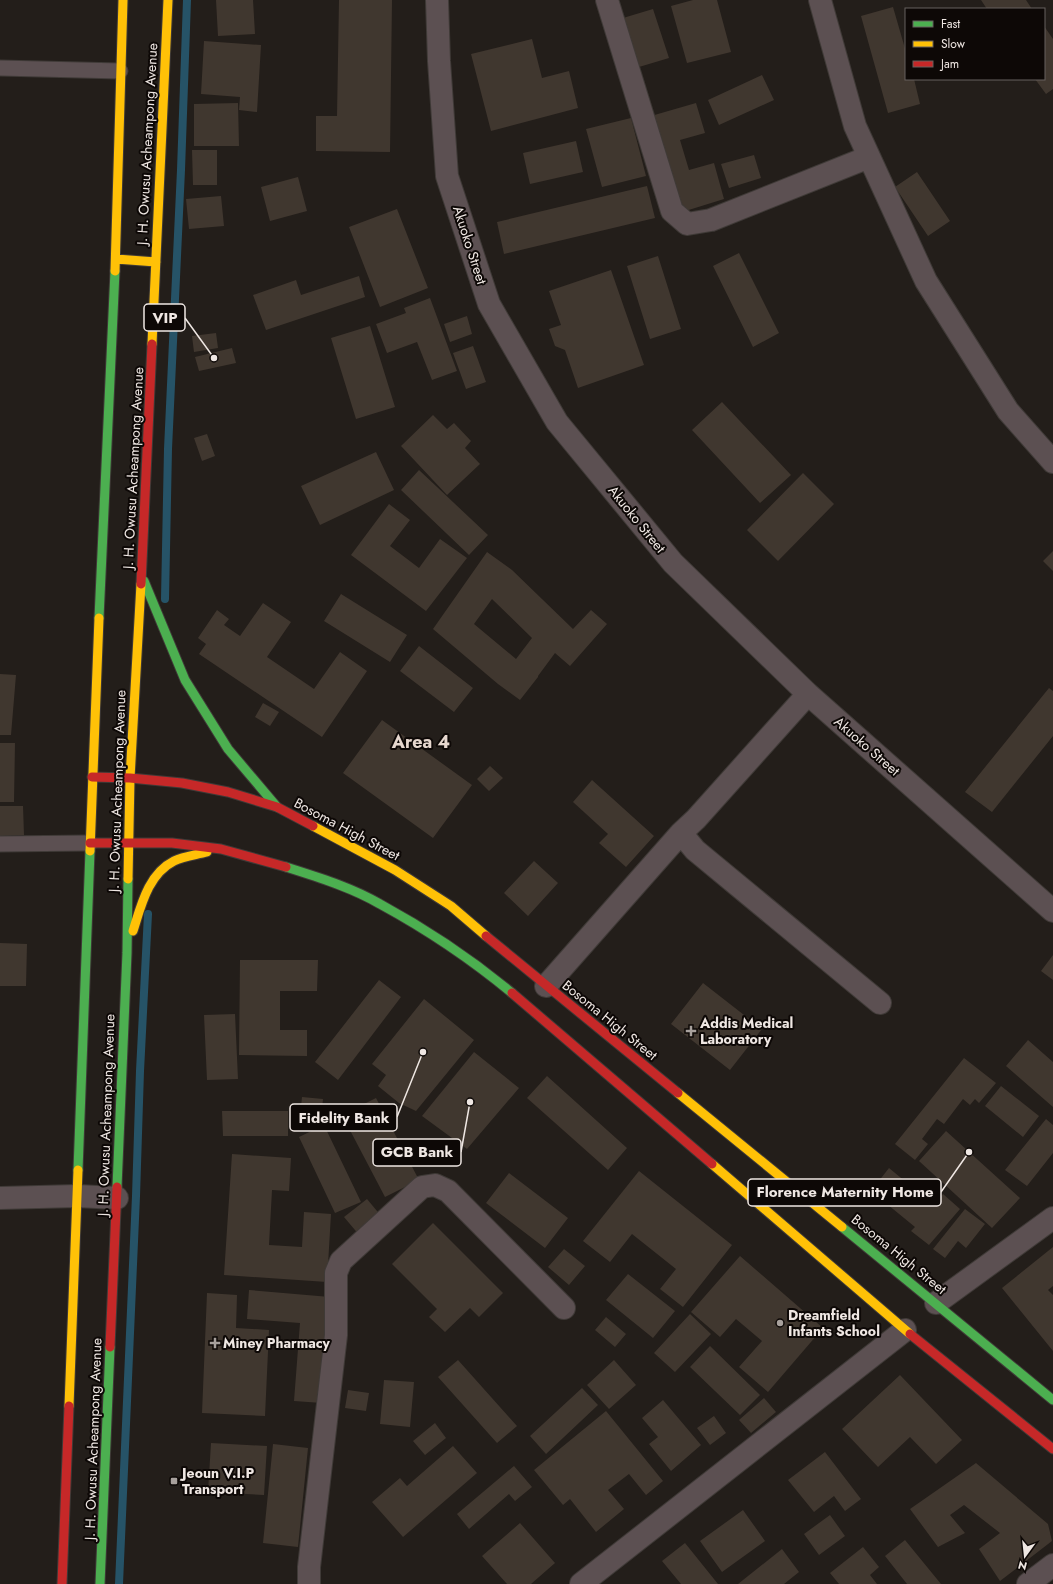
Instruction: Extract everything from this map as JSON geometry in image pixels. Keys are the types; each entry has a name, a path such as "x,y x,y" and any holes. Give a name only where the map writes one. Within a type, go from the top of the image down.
{"street":[{"name":"J. H. Owusu Acheampong Avenue","path":"62,1584 92,777 116,259 123,0"},
{"name":"J. H. Owusu Acheampong Avenue","path":"100,1584 127,953 130,778 142,575 168,0"},
{"name":"Akuoko Street","path":"437,0 439,61 447,176 489,304 557,422 673,563 808,694 1053,911"},
{"path":"607,0 672,211 687,224 711,220 869,157"},
{"path":"820,0 855,126 926,281 1008,410 1053,462"},
{"path":"116,259 156,262"},
{"path":"142,575 185,680 228,750 277,807"},
{"path":"546,986 681,833 696,819 808,694"},
{"name":"Bosoma High Street","path":"92,777 130,778 182,784 228,792 277,807 395,870 451,906 546,986 1053,1400"},
{"path":"681,833 695,850 880,1003"},
{"path":"90,843 172,843 221,849 272,862 328,881 378,903 454,949 505,987 905,1330 1053,1449"},
{"path":"127,953 140,907 151,883 160,872 169,864 183,858 221,849"},
{"path":"309,1584 309,1567 336,1335 336,1273 341,1261 422,1188 435,1185 448,1191 564,1308"},
{"path":"0,1198 77,1196 117,1198"},
{"path":"936,1303 1053,1218"},
{"path":"581,1584 905,1330"},
{"path":"1028,1584 1053,1565"}],"lane":[{"path":"0,68 120,71"},
{"path":"0,844 90,843"}],"building":[{"path":"216,0 253,0 255,34 218,36"},
{"path":"339,0 392,0 390,152 316,151 316,116 337,116"},
{"path":"693,0 717,0 731,52 687,63 671,6"},
{"path":"981,0 1026,0 1031,8 986,8"},
{"path":"893,7 905,49 905,80 914,80 920,104 888,113 861,16"},
{"path":"653,9 669,58 639,67 623,18"},
{"path":"1045,27 1053,39 1053,89 1046,94 1036,80 1045,80"},
{"path":"532,39 542,78 569,71 578,108 491,131 471,54"},
{"path":"204,41 261,45 257,112 239,110 240,97 201,94"},
{"path":"762,75 774,100 719,125 708,100"},
{"path":"238,103 239,146 194,146 194,104"},
{"path":"696,103 705,133 680,140 689,170 714,163 724,199 679,213 651,116"},
{"path":"631,118 646,176 602,187 586,129"},
{"path":"576,141 583,172 530,184 523,153"},
{"path":"192,150 217,150 217,185 193,185"},
{"path":"754,155 761,178 729,188 721,164"},
{"path":"917,172 950,221 928,236 895,187"},
{"path":"298,177 307,211 270,221 261,187"},
{"path":"647,186 655,218 504,254 497,222"},
{"path":"221,196 224,226 189,229 186,199"},
{"path":"397,209 428,288 380,307 349,227"},
{"path":"739,253 779,333 753,347 713,266"},
{"path":"658,256 681,329 650,339 627,266"},
{"path":"611,270 644,365 578,388 565,350 555,346 549,329 561,325 549,291"},
{"path":"359,276 365,297 266,330 253,295 296,280 301,295"},
{"path":"430,298 457,371 432,380 417,342 387,353 376,324 406,313 404,308"},
{"path":"467,316 472,334 450,342 444,324"},
{"path":"370,326 395,407 356,419 331,338"},
{"path":"216,333 218,348 194,352 192,336"},
{"path":"473,346 486,382 466,389 453,353"},
{"path":"232,348 236,363 199,371 195,357"},
{"path":"722,402 791,475 760,503 692,430"},
{"path":"433,415 447,429 454,423 471,441 465,448 480,464 447,495 401,446"},
{"path":"207,434 215,456 202,461 194,438"},
{"path":"376,452 394,490 320,525 301,486"},
{"path":"419,470 488,535 469,555 401,490"},
{"path":"803,473 834,504 778,561 747,530"},
{"path":"389,504 410,520 390,546 419,568 440,539 467,558 426,611 351,555"},
{"path":"1053,551 1053,571 1043,561"},
{"path":"487,552 512,570 573,629 591,610 607,624 570,666 555,653 520,700 498,684 433,629","holes":["492,599 532,638 516,659 474,624"]},
{"path":"341,594 407,635 390,662 324,621"},
{"path":"263,603 291,622 267,657 314,689 340,652 367,671 322,737 199,654 206,644 198,638 217,610 229,619 224,625 240,636"},
{"path":"419,646 473,688 454,712 400,671"},
{"path":"0,674 16,675 11,735 0,735"},
{"path":"1049,688 1053,691 1053,736 992,812 965,792"},
{"path":"263,703 279,712 270,726 255,717"},
{"path":"382,720 472,785 433,838 343,773"},
{"path":"0,743 15,743 14,802 0,802"},
{"path":"490,766 503,778 489,791 477,779"},
{"path":"592,780 654,836 626,867 599,843 608,834 573,802"},
{"path":"0,806 23,806 24,835 0,836"},
{"path":"534,861 558,883 528,916 504,893"},
{"path":"0,943 27,944 26,986 0,986"},
{"path":"1053,955 1053,980 1041,971"},
{"path":"240,960 318,960 317,991 280,991 280,1030 307,1030 307,1056 239,1055"},
{"path":"379,980 401,997 338,1080 315,1062"},
{"path":"703,983 762,1029 730,1070 671,1024"},
{"path":"424,999 474,1040 416,1111 399,1103 378,1086 386,1075 372,1064"},
{"path":"235,1014 238,1079 207,1080 204,1015"},
{"path":"1028,1040 1053,1062 1053,1107 1006,1066"},
{"path":"474,1052 519,1088 467,1149 422,1116"},
{"path":"964,1058 996,1083 979,1103 975,1099 970,1105 963,1099 944,1124 937,1119 922,1139 928,1144 915,1160 895,1144"},
{"path":"547,1076 627,1148 608,1170 527,1098"},
{"path":"1001,1086 1039,1116 1023,1137 985,1106"},
{"path":"302,1097 323,1099 321,1118 300,1116"},
{"path":"376,1098 419,1180 385,1197 342,1115"},
{"path":"222,1111 288,1111 288,1136 223,1136"},
{"path":"1046,1119 1053,1125 1053,1153 1027,1186 1005,1170"},
{"path":"324,1125 361,1202 335,1213 299,1137"},
{"path":"946,1131 1020,1198 992,1228 919,1161"},
{"path":"232,1154 291,1158 289,1191 272,1190 269,1245 302,1247 304,1212 331,1214 327,1282 224,1275"},
{"path":"889,1168 934,1205 943,1194 960,1209 929,1245 911,1231 915,1227 871,1191"},
{"path":"639,1171 732,1245 683,1307 660,1289 676,1269 632,1234 610,1262 583,1241"},
{"path":"509,1173 568,1218 545,1248 486,1203"},
{"path":"367,1199 382,1217 360,1236 344,1217"},
{"path":"965,1209 985,1224 966,1248 958,1241 945,1258 933,1249"},
{"path":"433,1223 503,1293 479,1317 470,1308 445,1332 429,1317 437,1309 392,1264"},
{"path":"1053,1247 1053,1286 1048,1290 1053,1295 1053,1351 1002,1288"},
{"path":"564,1249 585,1266 569,1285 548,1267"},
{"name":"Dreamfield Infants School","path":"740,1256 823,1328 768,1392 739,1367 762,1341 736,1319 720,1337 691,1312"},
{"path":"628,1274 675,1311 653,1338 606,1300"},
{"path":"249,1290 330,1297 322,1403 294,1401 300,1323 247,1319"},
{"path":"207,1293 237,1295 236,1328 269,1330 265,1416 202,1413"},
{"path":"690,1314 711,1334 675,1372 654,1353"},
{"path":"606,1317 626,1334 615,1347 595,1330"},
{"path":"710,1346 760,1395 740,1415 690,1367"},
{"path":"458,1360 517,1426 497,1443 438,1377"},
{"path":"614,1360 636,1385 609,1409 587,1385"},
{"path":"900,1375 962,1440 936,1464 910,1437 878,1467 842,1429"},
{"path":"384,1380 414,1382 410,1427 380,1424"},
{"path":"582,1388 598,1405 546,1454 530,1436"},
{"path":"348,1390 369,1393 366,1411 345,1408"},
{"path":"764,1398 776,1412 751,1433 739,1420"},
{"path":"663,1400 701,1445 671,1471 649,1444 658,1437 642,1418"},
{"path":"606,1411 663,1481 646,1495 629,1474 608,1490 624,1509 596,1532 570,1499 563,1505 534,1470"},
{"path":"714,1416 726,1433 710,1445 697,1428"},
{"path":"435,1423 446,1438 425,1455 413,1441"},
{"path":"211,1443 267,1446 264,1495 208,1492"},
{"path":"273,1444 308,1448 298,1547 263,1543"},
{"path":"453,1446 477,1473 403,1537 372,1502 400,1478 407,1486"},
{"path":"825,1452 861,1499 845,1511 834,1496 814,1512 788,1480"},
{"path":"976,1463 1048,1524 1052,1541 1000,1581 979,1549 1000,1533 964,1505 950,1515 965,1533 938,1547 910,1509"},
{"path":"514,1466 532,1487 515,1501 509,1494 469,1529 457,1514"},
{"path":"743,1510 765,1541 722,1572 700,1541"},
{"path":"830,1515 845,1536 819,1555 804,1534"},
{"path":"520,1523 555,1563 531,1584 507,1584 482,1556"},
{"path":"905,1540 941,1584 907,1584 885,1556"},
{"path":"685,1543 718,1584 681,1584 662,1561"},
{"path":"863,1547 879,1567 870,1575 877,1584 839,1584 830,1573"},
{"path":"782,1549 799,1572 784,1584 738,1584"}],"waterway":[{"path":"165,599 168,449 187,0"},
{"path":"119,1584 140,1071 148,914"}],"traffic: fast":[{"path":"99,618 115,271"},
{"path":"144,581 185,680 228,749 277,807"},
{"path":"78,1170 90,851"},
{"path":"286,867 346,887 380,904 448,945 481,968 512,993"},
{"path":"117,1187 127,953 128,879"},
{"path":"842,1227 1053,1400"},
{"path":"100,1584 110,1347"}],"traffic: slow":[{"path":"115,271 123,0"},
{"path":"152,344 168,0"},
{"path":"116,259 156,262"},
{"path":"128,879 130,778 141,584"},
{"path":"90,851 99,618"},
{"path":"313,826 395,870 451,906 486,936"},
{"path":"133,931 143,901 152,882 158,874 165,867 178,859 207,852"},
{"path":"678,1093 842,1227"},
{"path":"712,1164 910,1334"},
{"path":"69,1406 78,1170"}],"traffic: jam":[{"path":"141,584 152,344"},
{"path":"92,777 130,778 182,783 228,792 277,807 313,826"},
{"path":"90,843 172,843 221,849 286,867"},
{"path":"486,936 678,1093"},
{"path":"512,993 712,1164"},
{"path":"110,1347 117,1187"},
{"path":"910,1334 1053,1449"},
{"path":"62,1584 69,1406"}],"place":[{"name":"VIP","path":"214,358"},
{"name":"Addis Medical Laboratory","path":"691,1031"},
{"name":"Fidelity Bank","path":"423,1052"},
{"name":"GCB Bank","path":"470,1102"},
{"name":"Florence Maternity Home","path":"969,1152"},
{"name":"Dreamfield Infants School","path":"780,1323"},
{"name":"Miney Pharmacy","path":"215,1343"},
{"name":"Jeoun V.I.P Transport","path":"174,1481"}],"district":[{"name":"Area 4","path":"421,742"}]}
